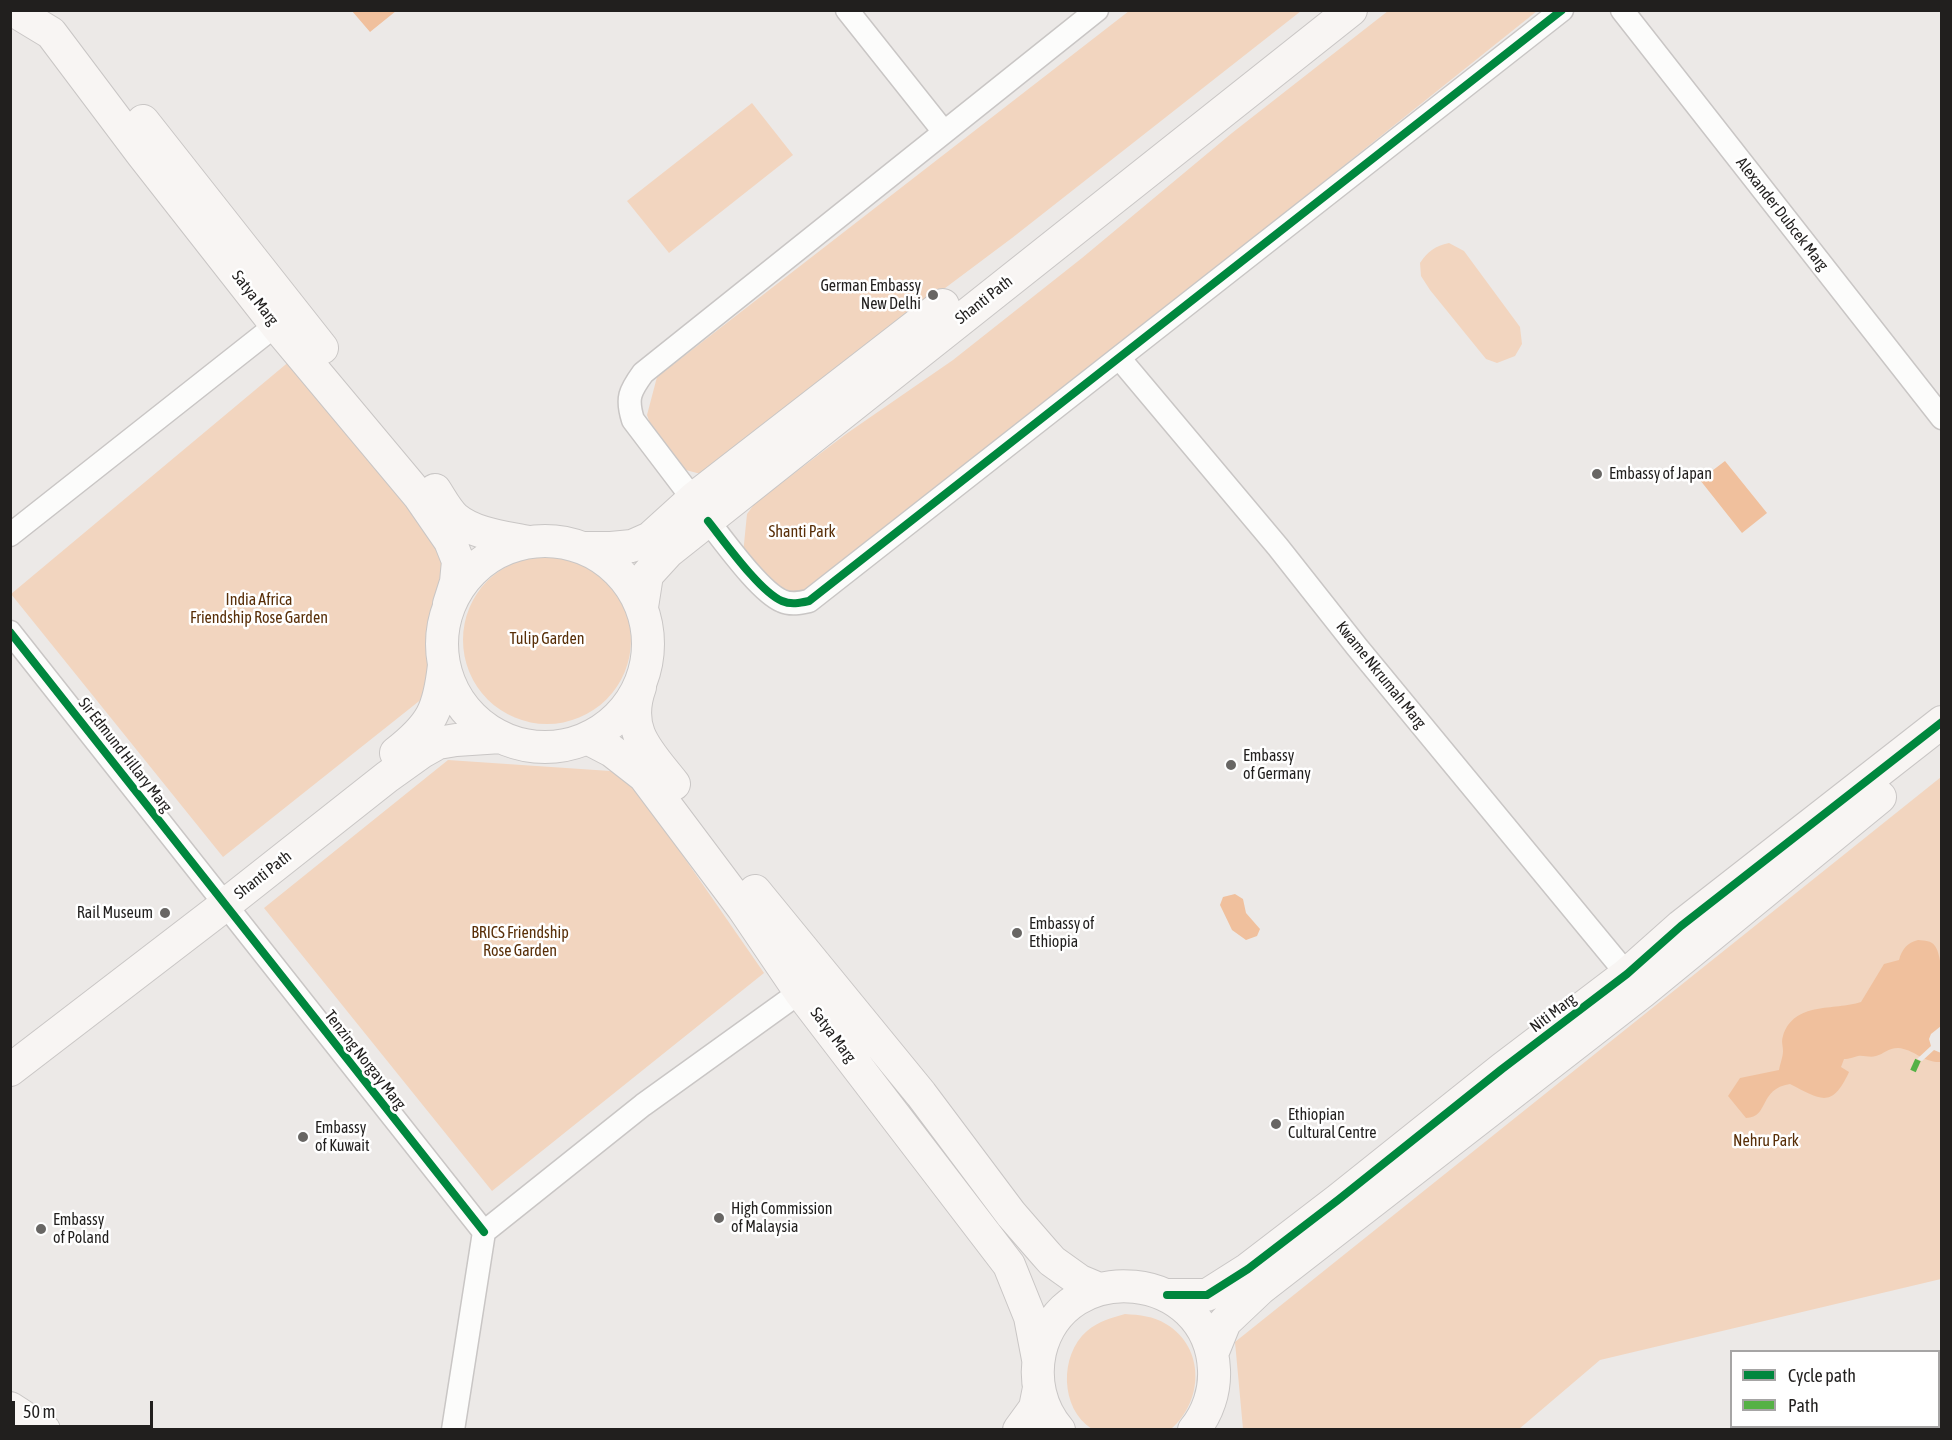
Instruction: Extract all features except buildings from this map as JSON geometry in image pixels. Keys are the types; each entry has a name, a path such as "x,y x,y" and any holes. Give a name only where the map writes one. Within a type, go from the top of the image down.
{"main road":[{"name":"Satya Marg","path":"13,10 51,33 276,325 419,496 450,542 458,561 456,582 449,604"},
{"name":"Satya Marg","path":"60,10 64,23 187,175 368,409 411,458 455,518 493,535 528,542"},
{"name":"Shanti Path","path":"642,607 648,575 701,510 1319,10"},
{"name":"Shanti Path","path":"584,548 632,546 701,510 1351,10"},
{"path":"547,540 566,542 603,558 633,588 642,607 648,634 648,661 640,687 618,718 587,738 553,747 517,743 501,737 481,724 464,708 448,681 444,666 442,634 449,604 462,582 480,563 495,553 528,542 547,540"},
{"name":"Shanti Path","path":"10,1070 221,900 411,741 435,712 439,701 444,666"},
{"name":"Satya Marg","path":"640,687 635,724 641,742 773,914 921,1094 1011,1214 1052,1261 1080,1281 1099,1289"},
{"name":"Niti Marg","path":"1167,1295 1207,1294 1235,1279 1346,1194 1502,1069 1634,983 1682,926 1941,722"},
{"name":"Shanti Path","path":"10,1055 422,752 438,743 501,737"},
{"name":"Satya Marg","path":"587,738 612,751 644,776 743,908 800,992 1009,1265 1030,1317 1044,1407 1059,1430"},
{"name":"Niti Marg","path":"1212,1353 1226,1322 1261,1288 1634,983 1941,747"},
{"path":"1019,1430 1035,1408 1044,1339 1054,1321 1074,1301 1099,1289 1122,1285 1145,1287 1167,1295 1180,1304 1200,1325 1212,1353 1215,1377 1204,1423"},
{"path":"10,1408 44,1430"}],"street":[{"path":"847,10 944,132"},
{"path":"1097,10 643,373 632,389 628,405 633,420 701,510 763,586 781,600 796,604 809,601 1562,10"},
{"name":"Alexander Dubcek Marg","path":"1622,10 1941,418"},
{"path":"10,536 276,325"},
{"name":"Kwame Nkrumah Marg","path":"1120,359 1278,547 1357,647 1634,983"},
{"name":"Sir Edmund Hillary Marg","path":"10,632 221,900"},
{"name":"Tenzing Norgay Marg","path":"221,900 484,1232"},
{"path":"453,1430 484,1232 643,1105 800,992"}],"green space":[{"path":"1129,11 1301,11 1012,238 861,351 713,473 697,473 682,469 660,452 647,415 657,377"},
{"name":"Shanti Park","path":"1388,11 1537,11 806,596 786,593 743,554 747,514 755,503 846,434 953,360 1082,258 1232,133"},
{"path":"752,103 793,155 669,253 627,201"},
{"path":"1449,243 1464,251 1520,327 1522,344 1515,356 1497,363 1486,359 1421,276 1420,263 1426,255 1436,247"},
{"name":"India Africa Friendship Rose Garden","path":"291,360 444,549 423,698 223,857 11,594"},
{"name":"Tulip Garden","path":"547,556 579,563 606,581 624,608 631,640 624,672 606,699 579,717 547,724 515,717 488,699 470,672 463,640 470,608 488,581 515,563"},
{"name":"BRICS Friendship Rose Garden","path":"448,760 625,772 764,973 492,1191 264,908"},
{"name":"Nehru Park","path":"1941,777 1941,1279 1600,1360 1519,1429 1243,1429 1235,1342"},
{"path":"1125,1314 1146,1316 1166,1324 1179,1334 1194,1361 1196,1375 1189,1405 1182,1418 1171,1429 1092,1429 1081,1420 1074,1409 1067,1381 1071,1354 1087,1331 1110,1318"}],"shaded area":[{"path":"352,11 396,11 370,32"},
{"path":"1725,461 1767,513 1742,533 1700,480"},
{"path":"1235,894 1243,899 1246,913 1260,929 1257,936 1246,940 1232,930 1220,905 1223,897"},
{"path":"1918,940 1932,943 1939,955 1942,984 1941,1062 1935,1062 1898,1048 1874,1057 1860,1056 1844,1059 1841,1067 1849,1072 1837,1092 1831,1096 1818,1097 1790,1084 1773,1091 1759,1113 1746,1118 1728,1096 1740,1078 1779,1070 1783,1053 1782,1038 1788,1025 1805,1012 1861,1002 1884,964 1899,960 1906,947"}],"pier":[{"path":"1941,1026 1941,1053 1934,1050 1922,1061 1917,1059 1931,1046 1929,1039 1931,1034"}],"marked path":[{"path":"1913,1071 1918,1060"}],"cycle path":[{"path":"708,521 743,565 773,596 789,603 809,601 1562,10"},
{"path":"10,632 484,1232"},
{"path":"1167,1295 1207,1295 1248,1269 1502,1069 1627,974 1681,926 1942,722"}],"place":[{"name":"German Embassy New Delhi","path":"933,295"},
{"name":"Embassy of Japan","path":"1597,474"},
{"name":"Embassy of Germany","path":"1231,765"},
{"name":"Rail Museum","path":"165,913"},
{"name":"Embassy of Ethiopia","path":"1017,933"},
{"name":"Ethiopian Cultural Centre","path":"1276,1124"},
{"name":"Embassy of Kuwait","path":"303,1137"},
{"name":"High Commission of Malaysia","path":"719,1218"},
{"name":"Embassy of Poland","path":"41,1229"}]}
